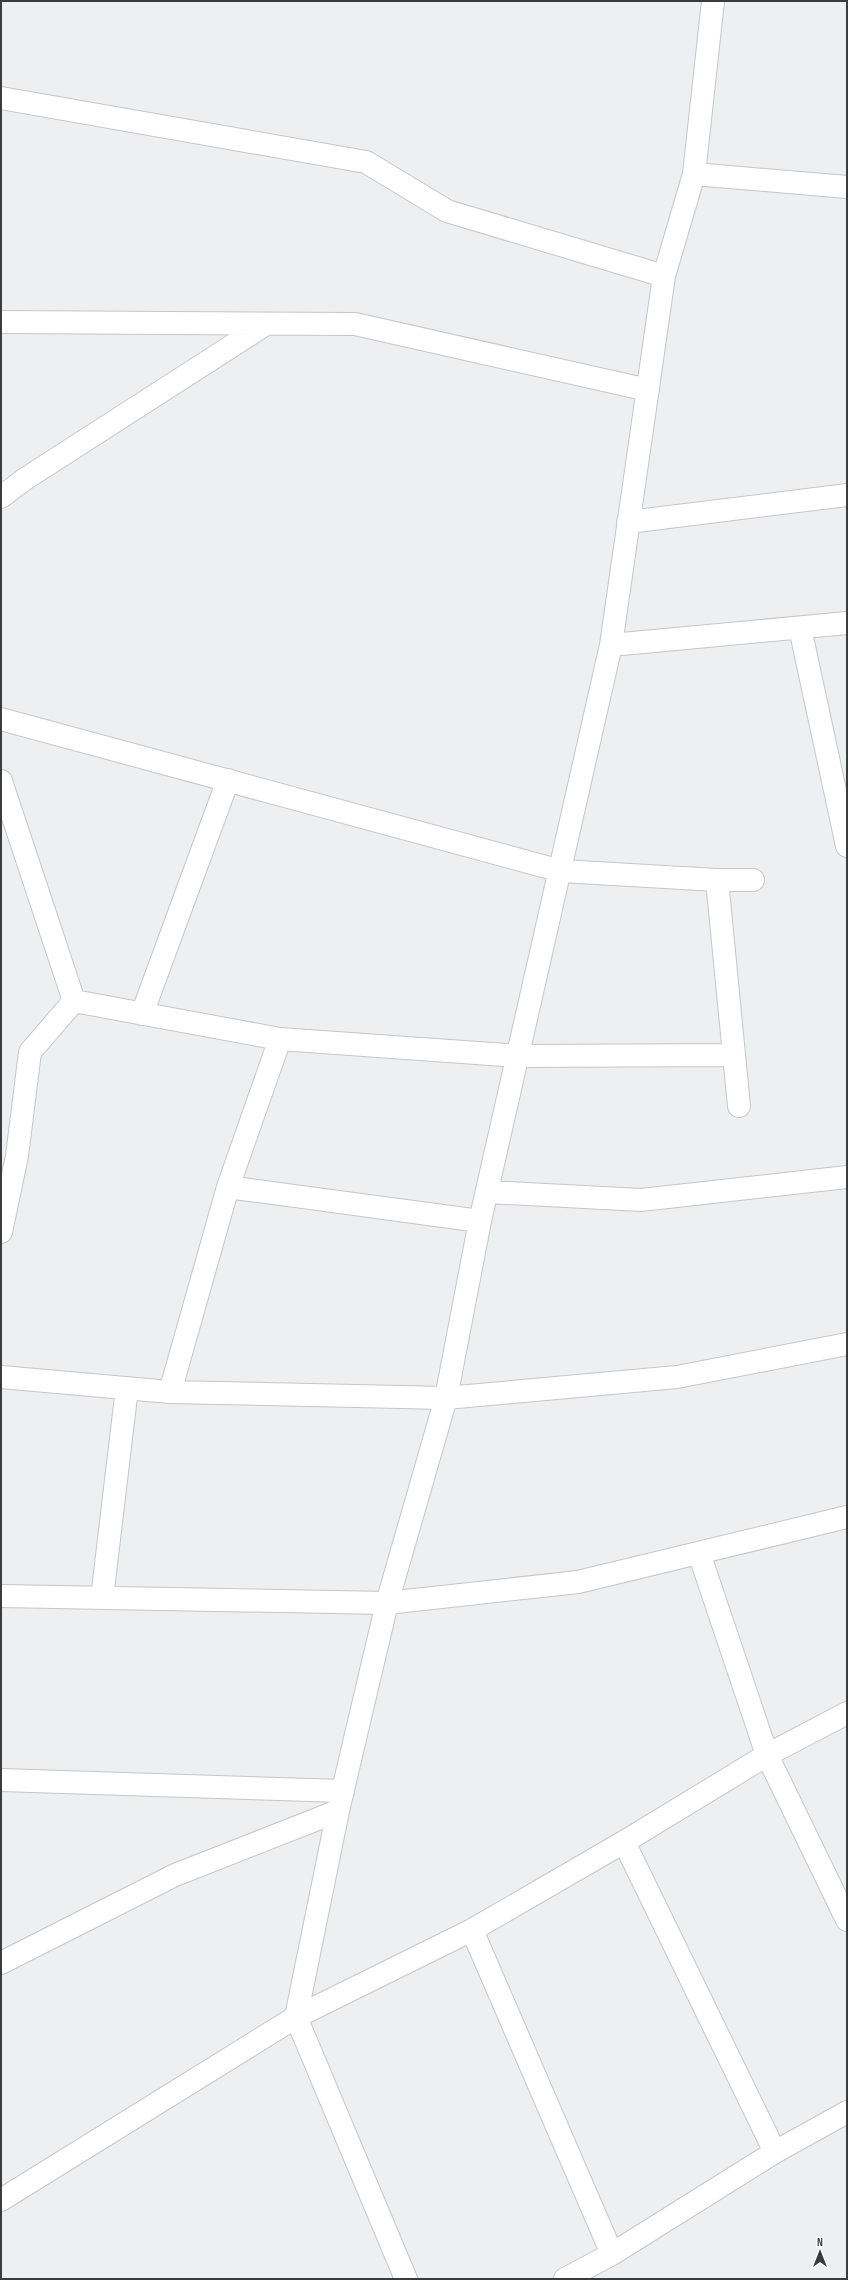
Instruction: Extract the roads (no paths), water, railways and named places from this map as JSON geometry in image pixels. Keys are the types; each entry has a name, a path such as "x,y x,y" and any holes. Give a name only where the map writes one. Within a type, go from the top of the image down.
{"street":[{"path":"406,2279 296,2017 341,1801 387,1603 446,1398 480,1221 611,645 664,276 694,174 713,1"},
{"path":"1,98 366,162 446,211 664,276"},
{"path":"694,174 847,187"},
{"path":"1,322 355,324 648,390"},
{"path":"1,497 25,479 266,324"},
{"path":"628,522 847,495"},
{"path":"611,645 847,624"},
{"path":"800,628 847,846"},
{"path":"1,720 228,780 560,871 717,880 753,880"},
{"path":"142,1014 228,780"},
{"path":"1,781 74,1001"},
{"path":"717,880 739,1106"},
{"path":"74,1001 280,1039 518,1056 734,1055"},
{"path":"1,1232 9,1156 30,1052 74,1001"},
{"path":"170,1392 228,1187 280,1039"},
{"path":"487,1192 641,1200 847,1177"},
{"path":"228,1187 480,1221"},
{"path":"1,1377 170,1392 446,1398 677,1377 847,1344"},
{"path":"102,1598 127,1388"},
{"path":"1,1596 387,1603 578,1582 847,1517"},
{"path":"699,1553 767,1756 847,1920"},
{"path":"1,2200 296,2017 472,1930 624,1842 767,1756 847,1713"},
{"path":"1,1780 341,1801"},
{"path":"1,1963 175,1876 341,1801"},
{"path":"624,1842 775,2152"},
{"path":"472,1930 612,2254"},
{"path":"565,2279 612,2254 775,2152 847,2112"}]}
